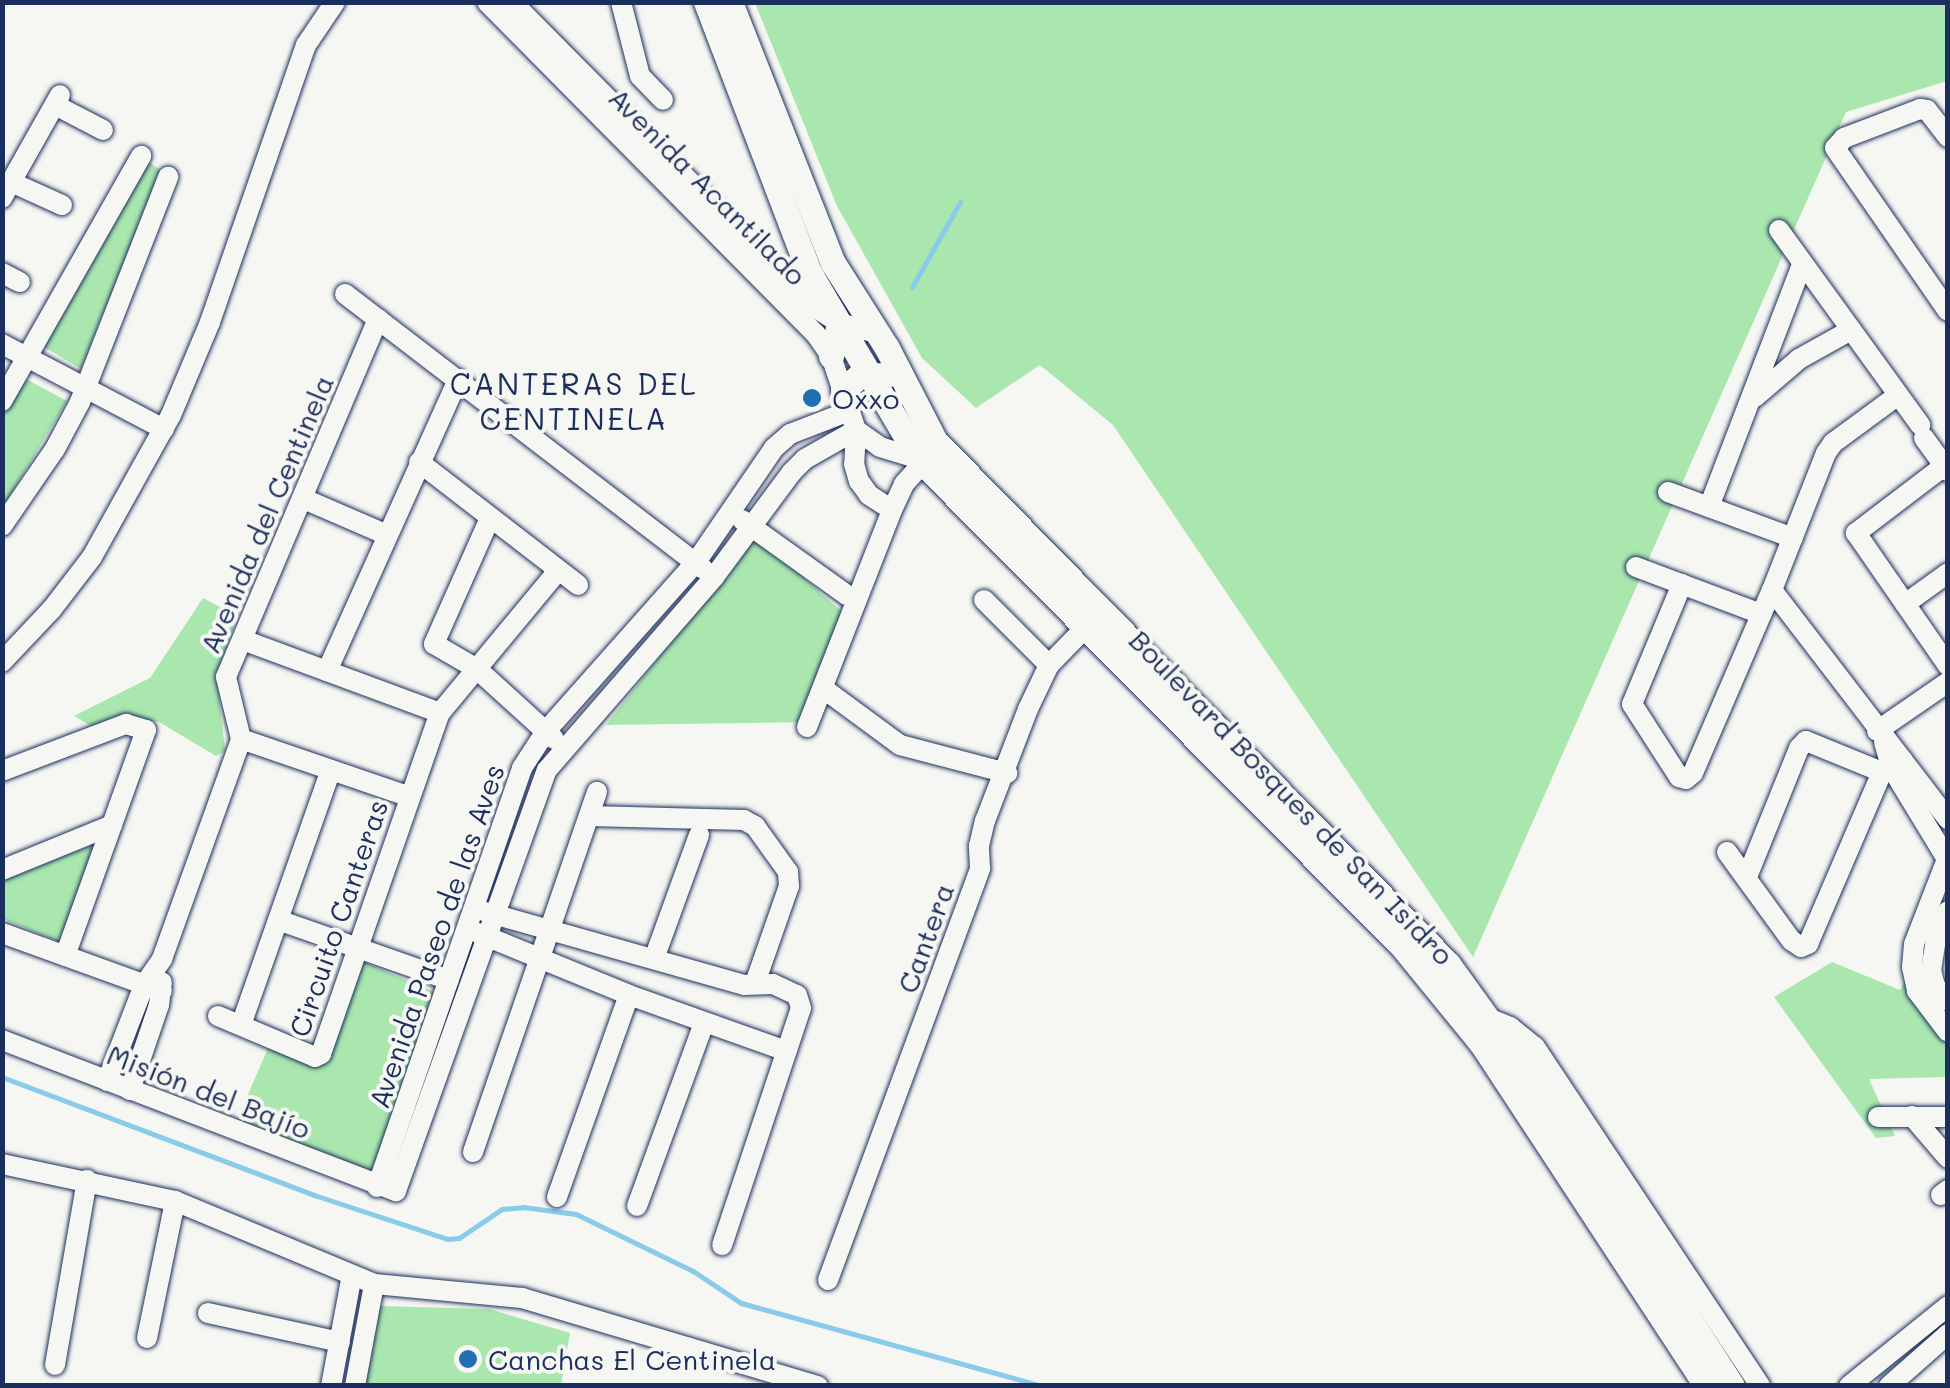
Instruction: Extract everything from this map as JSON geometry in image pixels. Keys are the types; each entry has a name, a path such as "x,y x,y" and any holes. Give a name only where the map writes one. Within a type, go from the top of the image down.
{"main road":[{"path":"706,2 756,99"},
{"path":"730,2 756,99"},
{"name":"Boulevard Bosques de San Isidro","path":"756,99 810,272 921,461 1402,946 1482,1044 1708,1386"},
{"name":"Boulevard Bosques de San Isidro","path":"756,99 833,264 877,333 935,441 1448,964 1564,1125 1732,1386"},
{"path":"831,356 840,323"},
{"path":"848,411 859,376 901,377"}],"street":[{"path":"2,662 92,557 164,429 210,322 306,46 335,2"},
{"name":"Avenida Acantilado","path":"487,2 805,322 831,356 848,411 859,481 869,495 892,510"},
{"name":"Avenida Acantilado","path":"512,2 813,306 840,323 877,333"},
{"path":"621,2 640,76 663,100"},
{"path":"62,205 7,190 58,100 103,130"},
{"path":"1948,137 1926,110 1838,142 1839,156 1948,312"},
{"path":"2,402 141,156"},
{"path":"2,526 55,449 84,390 168,177"},
{"path":"1779,230 1946,468 1856,532 1948,666"},
{"path":"1709,507 1802,265"},
{"path":"344,294 714,576"},
{"name":"Avenida del Centinela","path":"241,739 226,677 378,319"},
{"path":"1752,400 1799,359 1851,330"},
{"path":"2,344 164,429"},
{"path":"326,671 458,379"},
{"path":"1682,584 1632,704 1678,777 1686,779 1693,773 1833,443 1897,396"},
{"path":"806,726 892,510 921,461 880,446 848,411"},
{"name":"Avenida Paseo de las Aves","path":"386,1189 488,936 485,912 522,768 546,731 696,562 774,448 790,434 848,411"},
{"name":"Avenida Paseo de las Aves","path":"386,1189 467,929 485,912 540,786 563,747 714,576 805,458 848,411"},
{"path":"419,462 578,585"},
{"path":"1668,492 1793,538"},
{"path":"304,499 387,535"},
{"path":"732,514 848,596"},
{"path":"490,518 434,644 477,669 563,747"},
{"path":"1636,566 1761,614"},
{"path":"410,797 440,713 558,571"},
{"path":"1904,604 1948,573"},
{"path":"1772,590 1881,736 1916,813 1944,851 1946,875 1931,970 1935,986 1948,1001"},
{"path":"984,600 1049,665"},
{"name":"Cantera","path":"828,1280 980,868 979,846 985,822 1007,773 1028,709 1049,665 1086,628"},
{"path":"634,631 652,647"},
{"path":"242,640 440,713"},
{"path":"1881,736 1948,682"},
{"path":"824,688 900,745 1007,773"},
{"path":"2,771 126,724 146,730 65,956"},
{"path":"130,1090 153,988 241,739"},
{"name":"Circuito Canteras","path":"218,1016 318,1057 410,797 241,739"},
{"path":"1747,878 1799,748 1806,741 1892,766 1941,794 1948,819"},
{"path":"1727,852 1790,940 1801,948 1808,944 1892,766"},
{"name":"Circuito Canteras","path":"241,1025 330,770"},
{"path":"473,1152 598,792"},
{"path":"1916,813 1941,794"},
{"path":"590,816 744,820 755,826 788,872 789,886 756,983"},
{"path":"2,870 112,824"},
{"path":"655,956 699,836"},
{"path":"485,912 655,956 744,985 774,984 801,1001 722,1244"},
{"path":"278,920 449,980"},
{"path":"1936,921 1912,967 1917,991 1945,1023"},
{"path":"467,929 629,996 786,1051"},
{"path":"2,933 153,988"},
{"path":"107,1081 153,988"},
{"path":"557,1197 629,996"},
{"name":"Boulevard Bosques de San Isidro","path":"1488,1018 1510,1027 1535,1047 1760,1386"},
{"path":"637,1206 704,1023"},
{"name":"Misión del Bajío","path":"2,1040 386,1189"},
{"path":"1912,1116 1948,1158"},
{"path":"1878,1117 1948,1116"},
{"path":"2,1164 175,1201 374,1284 522,1298 818,1386"},
{"path":"55,1365 86,1180"},
{"path":"148,1338 175,1201"},
{"path":"332,1386 352,1275"},
{"path":"354,1386 374,1284"},
{"path":"1849,1386 1948,1306"},
{"path":"208,1314 340,1342"},
{"path":"1889,1386 1948,1334"}],"green space":[{"path":"755,3 1947,3 1947,81 1846,112 1473,957 1113,425 1040,365 976,408 922,358 837,206"},
{"path":"140,157 161,170 81,369 41,345"},
{"path":"22,377 67,401 3,507 3,411"},
{"path":"755,535 848,617 813,722 606,725"},
{"path":"203,598 237,616 217,677 225,751 216,756 159,722 127,718 100,731 74,716 150,678"},
{"path":"98,843 63,943 3,919 3,879"},
{"path":"359,960 434,992 372,1176 236,1122 269,1046 322,1062"},
{"path":"1832,962 1900,990 1908,976 1947,1035 1947,1077 1869,1079 1895,1136 1876,1138 1774,997"},
{"name":"Canchas El Centinela","path":"379,1306 489,1309 570,1333 561,1385 365,1386"}],"waterway":[{"path":"912,287 960,202"},
{"path":"2,1077 314,1195 448,1239 459,1238 502,1209 523,1207 576,1214 693,1271 741,1303 1042,1386"}],"place":[{"name":"Oxxo","path":"812,398"},
{"name":"Canchas El Centinela","path":"468,1359"}],"district":[{"name":"CANTERAS DEL CENTINELA","path":"574,400"}]}
